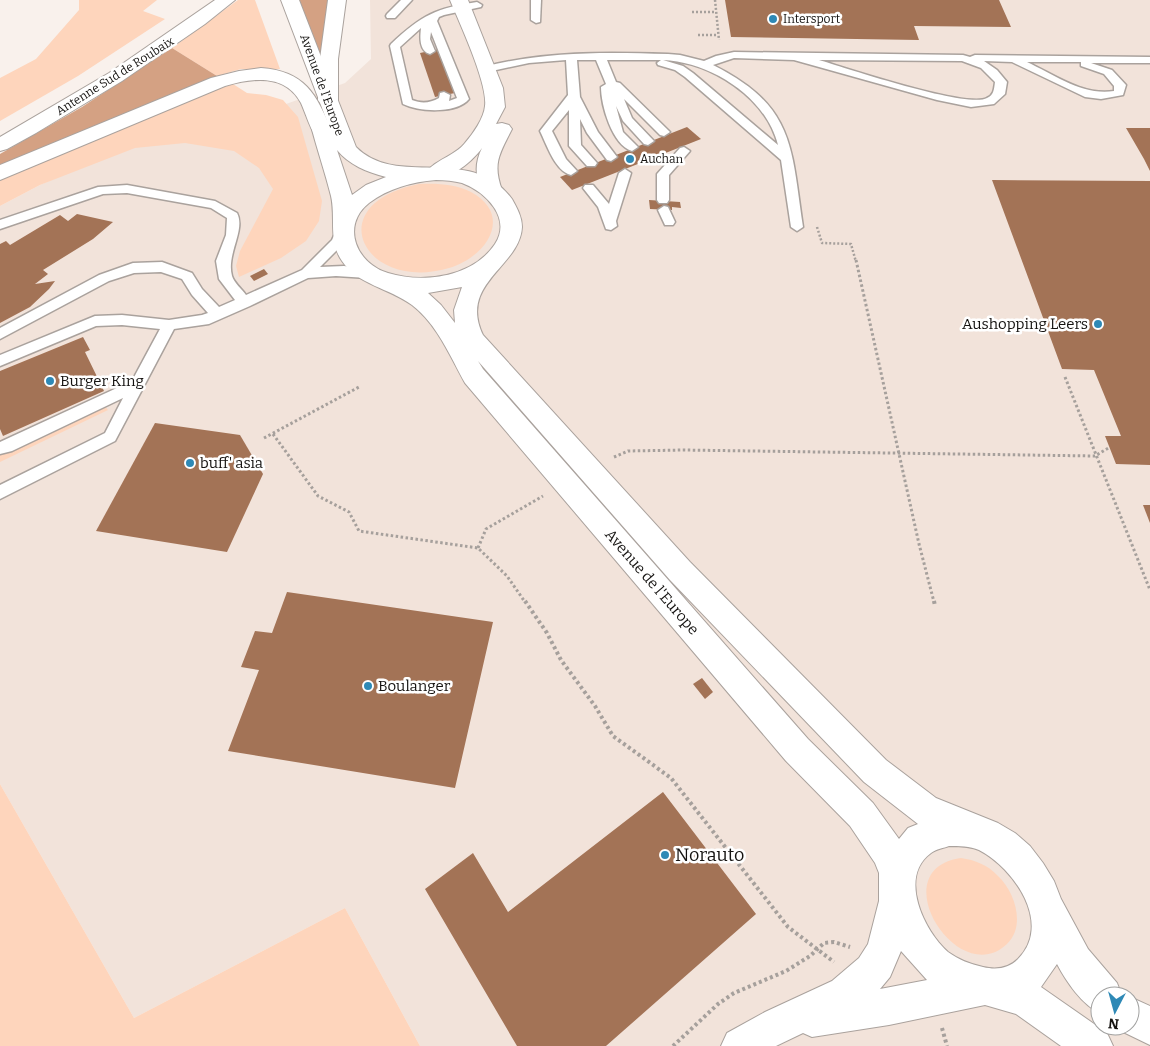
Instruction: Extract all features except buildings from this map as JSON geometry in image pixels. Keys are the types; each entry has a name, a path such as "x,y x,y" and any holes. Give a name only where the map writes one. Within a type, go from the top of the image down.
{"main road":[{"path":"120,64 203,0"},
{"name":"Antenne Sud de Roubaix","path":"0,136 120,64 214,0"},
{"name":"Antenne Sud de Roubaix","path":"0,146 68,107 137,63 226,0"},
{"path":"328,100 329,60 337,0"},
{"name":"Avenue de l'Europe","path":"284,1 328,100 343,141 357,159 388,170 429,174"},
{"name":"Avenue de l'Europe","path":"284,1 313,90 322,130 339,180 344,202 344,225"},
{"path":"469,6 495,68 511,89 512,101 506,122 486,158 487,179 492,190"},
{"path":"429,174 465,155 478,140 489,122 495,107 495,68"},
{"path":"0,173 218,82 244,75 265,74 292,82 304,94 322,130"},
{"path":"429,174 472,179 492,190 499,196 509,212 511,230 504,248 488,265 464,278 443,284 421,286 380,278 350,258 346,249 344,225 356,203 375,189 398,179 429,174"},
{"name":"Avenue de l'Europe","path":"488,265 475,282 469,294 466,318 469,333 473,340 578,476 797,750 840,790 859,811 889,856 898,892"},
{"name":"Avenue de l'Europe","path":"380,278 409,290 434,311 447,327 474,376 680,571 875,771 924,810 972,830"},
{"path":"740,1046 762,1032 847,993 873,971 882,957 892,923 899,879 905,857 919,840 938,830 972,830 996,840 1017,856 1034,879 1054,923 1076,962 1096,986"},
{"path":"898,892 899,905 908,931 925,955 935,965 960,981 1010,993 1029,1001 1094,1046"},
{"path":"787,1021 854,1012 985,987 1010,985 1030,974 1037,965 1047,943 1048,917 1045,904"}],"lane":[{"path":"391,16 407,0"},
{"path":"536,0 536,20"},
{"path":"432,21 463,100 458,104 414,106 407,102 395,46 431,15 469,6"},
{"path":"430,51 425,39 427,25 442,16 469,6"},
{"path":"404,38 413,36 425,39"},
{"path":"703,66 727,56 1150,60"},
{"path":"795,57 941,98 971,104 990,102 999,94 1001,82 994,71 980,63 963,58"},
{"path":"495,68 527,61 678,58 703,66 740,86 762,104 779,129 786,158 796,227"},
{"path":"601,59 627,119 648,141"},
{"path":"601,59 657,62 679,68 786,158"},
{"path":"1013,59 1085,94 1102,96 1119,93 1120,84 1108,72 1068,59"},
{"path":"571,60 575,146 590,163"},
{"path":"609,76 664,132"},
{"path":"609,76 607,96 618,133 632,147"},
{"path":"435,106 445,99 444,95"},
{"path":"574,95 593,133 611,156"},
{"path":"570,171 561,161 546,131 574,95"},
{"path":"658,171 684,151"},
{"path":"665,206 658,171 666,160"},
{"path":"611,224 625,173"},
{"path":"608,181 615,189 611,224"},
{"path":"0,225 102,190 127,188 215,205 233,216 232,236 222,262 226,279 244,303"},
{"path":"589,188 598,198 611,224"},
{"path":"0,361 95,321 122,320 169,325 204,320 305,274 322,260 337,242 344,225"},
{"path":"0,334 104,278 132,268 162,267 186,276 197,292 217,314"},
{"path":"305,274 340,270 380,278"},
{"path":"0,492 110,437 169,325"},
{"path":"0,448 7,447 137,385"}],"path":[{"path":"714,0 720,50 727,56"},
{"path":"692,12 716,12"},
{"path":"698,35 718,35"},
{"path":"815,218 822,243 851,244 900,453 919,544 935,606"},
{"path":"1065,377 1094,456 1150,590"},
{"path":"264,438 359,387"},
{"path":"272,434 318,496 349,512 360,531 478,548 507,576 547,633 561,660 595,706 613,736 671,778 788,927 838,965 857,985"},
{"path":"478,548 486,529 578,476 628,451 1094,456 1110,447"},
{"path":"932,1029 941,1027 948,1046"}],"shaded area":[{"path":"79,0 157,0 143,11 165,19 78,76 0,121 0,78 36,59 79,10"},
{"path":"238,0 255,0 280,69 241,69 217,76 172,48"},
{"path":"296,0 328,0 322,51 318,52"},
{"path":"370,0 1150,0 1150,1046 420,1046 345,908 134,1018 0,784 0,206 40,185 231,100 286,104 345,83 371,59"},
{"path":"172,48 217,76 0,166 0,154 82,107"},
{"path":"233,84 247,93 266,95 283,100 298,117 322,201 319,221 306,241 281,258 239,277 236,266 240,251 273,189 259,168 234,151 185,143 135,148 40,185 0,206 0,180 191,99"},
{"path":"419,184 459,187 471,192 484,202 491,213 493,224 490,235 474,255 462,263 449,268 419,272 394,268 376,258 364,243 362,226 369,209 388,194"},
{"path":"104,405 108,410 0,462 0,454"},
{"path":"0,784 134,1018 345,908 420,1046 0,1046"},
{"path":"961,858 981,864 994,872 1009,891 1016,909 1017,919 1013,937 1007,944 988,954 968,952 950,940 936,923 927,902 928,883 938,867"}],"place":[{"name":"Intersport","path":"773,19"},
{"name":"Auchan","path":"630,159"},
{"name":"Aushopping Leers","path":"1098,324"},
{"name":"Burger King","path":"50,381"},
{"name":"buff' asia","path":"190,463"},
{"name":"Boulanger","path":"368,686"},
{"name":"Norauto","path":"665,855"}]}
